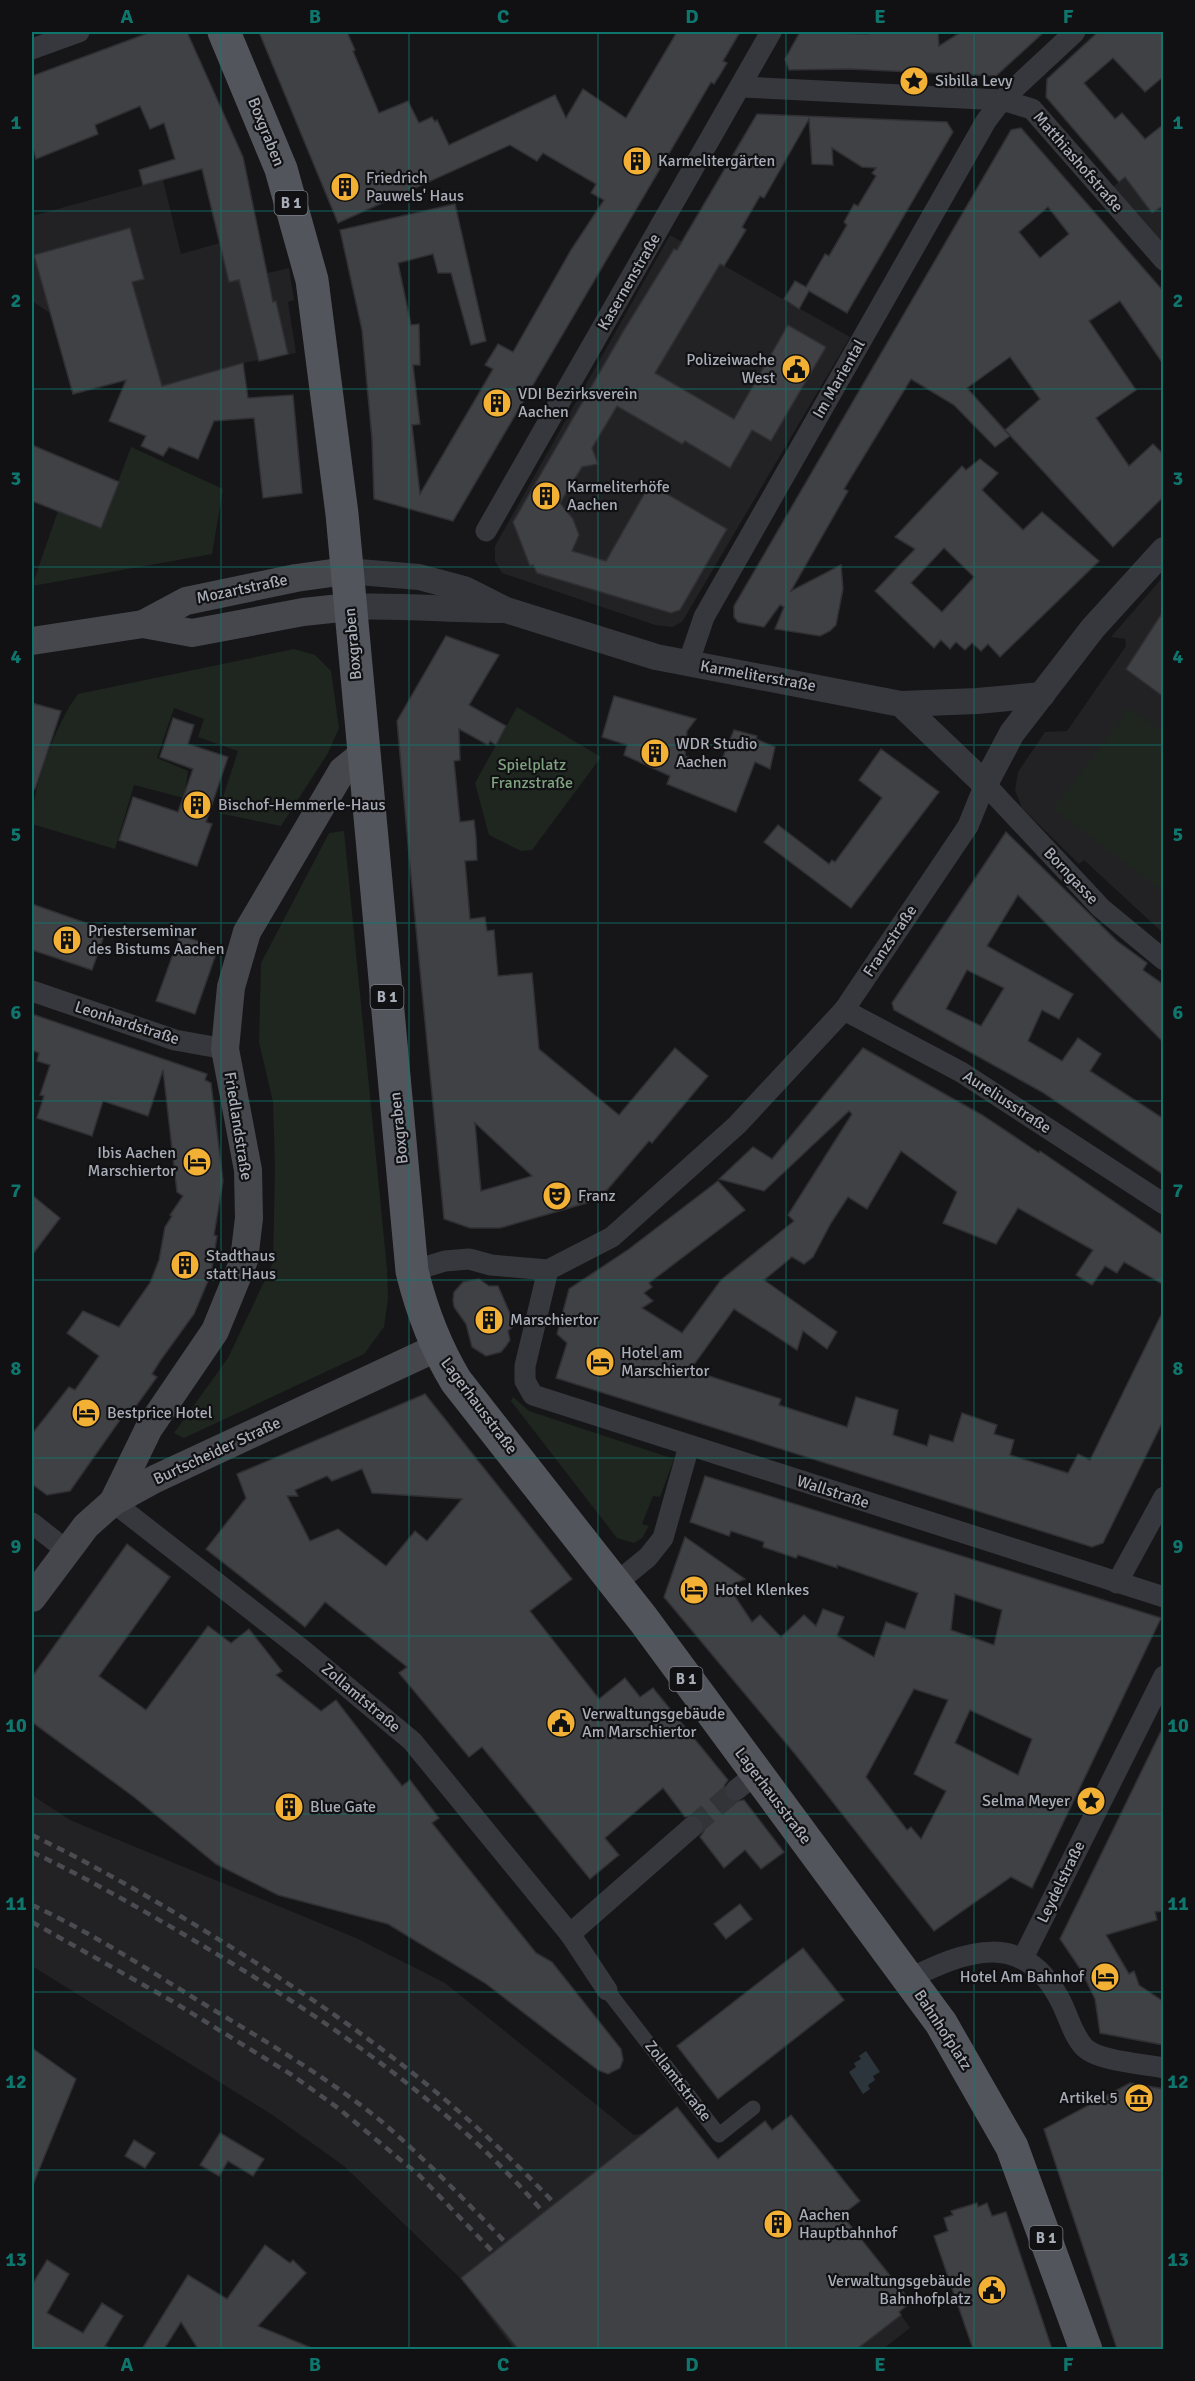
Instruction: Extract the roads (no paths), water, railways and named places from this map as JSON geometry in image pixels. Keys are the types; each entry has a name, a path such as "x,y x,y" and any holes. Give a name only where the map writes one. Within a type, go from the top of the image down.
{"main road":[{"name":"Boxgraben","path":"224,32 281,169 312,279 327,383 350,607 412,1271"},
{"name":"Mozartstraße","path":"143,624 186,601 296,578 346,571"},
{"name":"Mozartstraße","path":"32,641 143,624 192,633 303,612 350,607"},
{"name":"Friedlandstraße","path":"113,1502 149,1428 215,1331 244,1260 249,1218 248,1170 225,1049 231,987 247,932 342,771 363,754"},
{"name":"Lagerhausstraße","path":"412,1271 424,1317 436,1348 456,1381 615,1584 746,1782 909,1979"},
{"name":"Burtscheider Straße","path":"32,1598 86,1526 113,1502 155,1479 436,1348"},
{"name":"Bahnhofplatz","path":"909,1979 941,2023 1003,2128 1023,2173 1086,2349"}],"street":[{"path":"32,49 78,32"},
{"name":"Kasernenstraße","path":"486,531 742,87 771,32"},
{"path":"1002,100 1075,32"},
{"name":"Matthiashofstraße","path":"742,87 1002,100 1032,109 1164,260"},
{"name":"Im Mariental","path":"688,664 704,617 772,493 986,121 1002,100"},
{"name":"Franzstraße","path":"548,1270 612,1237 737,1125 844,1010 968,826 985,784 1012,733 1093,628 1164,550"},
{"name":"Karmeliterstraße","path":"346,571 419,577 464,589 506,610 614,645 688,664 901,704 977,701 1042,695"},
{"name":"Karmeliterstraße","path":"350,607 394,605 460,610 506,610"},
{"path":"901,704 985,784"},
{"name":"Borngasse","path":"985,784 1101,908 1164,960"},
{"name":"Leonhardstraße","path":"32,991 175,1040 225,1049"},
{"name":"Aureliusstraße","path":"844,1010 961,1072 1164,1204"},
{"path":"412,1271 446,1261 469,1259 491,1264 548,1270"},
{"name":"Wallstraße","path":"548,1270 525,1366 525,1381 533,1395 1164,1597"},
{"path":"615,1584 648,1557 663,1538 689,1446"},
{"path":"1117,1583 1164,1497"},
{"name":"Zollamtstraße","path":"113,1502 304,1651 412,1741 570,1934 608,1990 719,2135 753,2108"},
{"path":"32,1523 66,1550"},
{"name":"Leydelstraße","path":"1023,1958 1164,1676"},
{"path":"570,1934 692,1827"},
{"name":"Bahnhofplatz","path":"909,1979 945,1960 963,1955 987,1952 1023,1958 1043,1972 1059,1997 1085,2048 1097,2055 1164,2068"}],"tunnel":[{"path":"692,1827 736,1790"}],"railway":[{"path":"32,1835 86,1862 165,1907 242,1954 367,2038 481,2131 554,2203"},
{"path":"32,1852 147,1913 260,1980 347,2039 431,2102 508,2173 543,2212"},
{"path":"32,1905 114,1949 336,2087 381,2121 413,2150 505,2242"},
{"path":"32,1922 172,2001 292,2075 338,2108 420,2176 493,2252"}],"place":[{"name":"Sibilla Levy","path":"914,81"},
{"name":"Karmelitergärten","path":"637,161"},
{"name":"Friedrich Pauwels' Haus","path":"345,187"},
{"name":"Polizeiwache West","path":"796,369"},
{"name":"VDI Bezirksverein Aachen","path":"497,403"},
{"name":"Karmeliterhöfe Aachen","path":"546,496"},
{"name":"WDR Studio Aachen","path":"655,753"},
{"name":"Bischof-Hemmerle-Haus","path":"197,805"},
{"name":"Priesterseminar des Bistums Aachen","path":"67,940"},
{"name":"Ibis Aachen Marschiertor","path":"197,1162"},
{"name":"Franz","path":"557,1196"},
{"name":"Stadthaus statt Haus","path":"185,1265"},
{"name":"Marschiertor","path":"489,1320"},
{"name":"Hotel am Marschiertor","path":"600,1362"},
{"name":"Bestprice Hotel","path":"86,1413"},
{"name":"Hotel Klenkes","path":"694,1590"},
{"name":"Verwaltungsgebäude Am Marschiertor","path":"561,1723"},
{"name":"Selma Meyer","path":"1091,1801"},
{"name":"Blue Gate","path":"289,1807"},
{"name":"Hotel Am Bahnhof","path":"1105,1977"},
{"name":"Artikel 5","path":"1139,2098"},
{"name":"Aachen Hauptbahnhof","path":"778,2224"},
{"name":"Verwaltungsgebäude Bahnhofplatz","path":"992,2290"}],"park label":[{"name":"Spielplatz Franzstraße","path":"532,774"}]}
